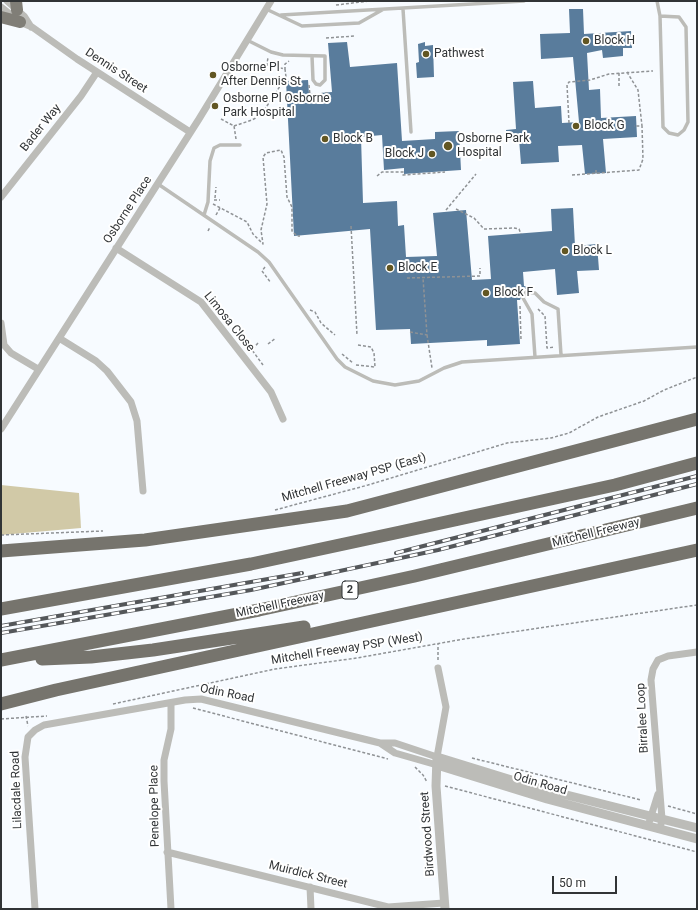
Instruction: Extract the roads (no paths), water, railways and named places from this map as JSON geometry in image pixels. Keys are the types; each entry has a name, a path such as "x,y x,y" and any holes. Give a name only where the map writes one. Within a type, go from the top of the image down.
{"highway":[{"path":"1,17 18,11"},
{"path":"676,424 697,415"},
{"path":"1,551 145,540 347,511 697,419"},
{"path":"1,609 220,570 385,536 615,485 697,463"},
{"name":"Mitchell Freeway","path":"1,660 259,610 415,576 697,508"},
{"path":"1,704 56,690 697,550"},
{"path":"1,660 91,657 153,650 427,608"}],"street":[{"name":"Dennis Street","path":"7,1 24,16 32,27"},
{"name":"Osborne Place","path":"1,428 158,184 271,1"},
{"name":"Dennis Street","path":"1,7 18,11 32,27 97,72 190,132"},
{"name":"Bader Way","path":"1,197 81,96 97,72"},
{"name":"Limosa Close","path":"116,248 201,302 270,392 283,419"},
{"path":"1,323 4,345 11,353 38,369"},
{"path":"59,338 96,361 107,371 131,402 137,421 143,491"},
{"name":"Birralee Loop","path":"660,829 662,819 658,792 651,680 653,669 658,660 668,656 697,652"},
{"path":"437,761 446,707 438,668"},
{"name":"Odin Road","path":"186,703 201,699 380,743 395,753 437,761 697,828"},
{"name":"Lilacdale Road","path":"35,909 25,757 28,737 35,730 44,725 171,703 186,703"},
{"name":"Penelope Place","path":"171,703 171,730 164,760 167,852 171,909"},
{"name":"Odin Road","path":"437,761 547,799 697,839"},
{"name":"Birdwood Street","path":"437,761 436,786 444,906"},
{"name":"Birralee Loop","path":"648,826 658,792"},
{"name":"Muirdick Street","path":"167,852 388,907 444,906"},
{"path":"310,887 311,909"}],"lane":[{"path":"281,15 524,1"},
{"path":"658,1 660,16 663,127 670,133 678,135 684,130 688,122 686,27 678,17 660,16"},
{"path":"266,8 298,25 307,26 359,23 383,10"},
{"path":"403,9 412,132"},
{"path":"246,40 271,52 283,55 325,56 325,80 320,85 316,84 313,80 312,56"},
{"path":"204,215 208,202 210,161 214,148 220,145 238,144"},
{"path":"158,184 258,252 269,262 337,359 346,367 373,381 395,385 419,381 462,362 697,347"},
{"path":"535,357 532,314 523,298 526,292 535,293 544,302 558,309 561,355"}],"railway":[{"path":"396,553 697,476"},
{"path":"1,633 251,590 438,550 697,484"},
{"path":"1,626 302,573"}],"place":[{"name":"Block H","path":"586,41"},
{"name":"Pathwest","path":"426,54"},
{"name":"Osborne Pl After Dennis St","path":"213,75"},
{"name":"Osborne Pl Osborne Park Hospital","path":"215,106"},
{"name":"Block G","path":"576,126"},
{"name":"Block B","path":"325,139"},
{"name":"Osborne Park Hospital","path":"448,146"},
{"name":"Block J","path":"432,154"},
{"name":"Block L","path":"565,251"},
{"name":"Block E","path":"390,268"},
{"name":"Block F","path":"486,293"}]}
